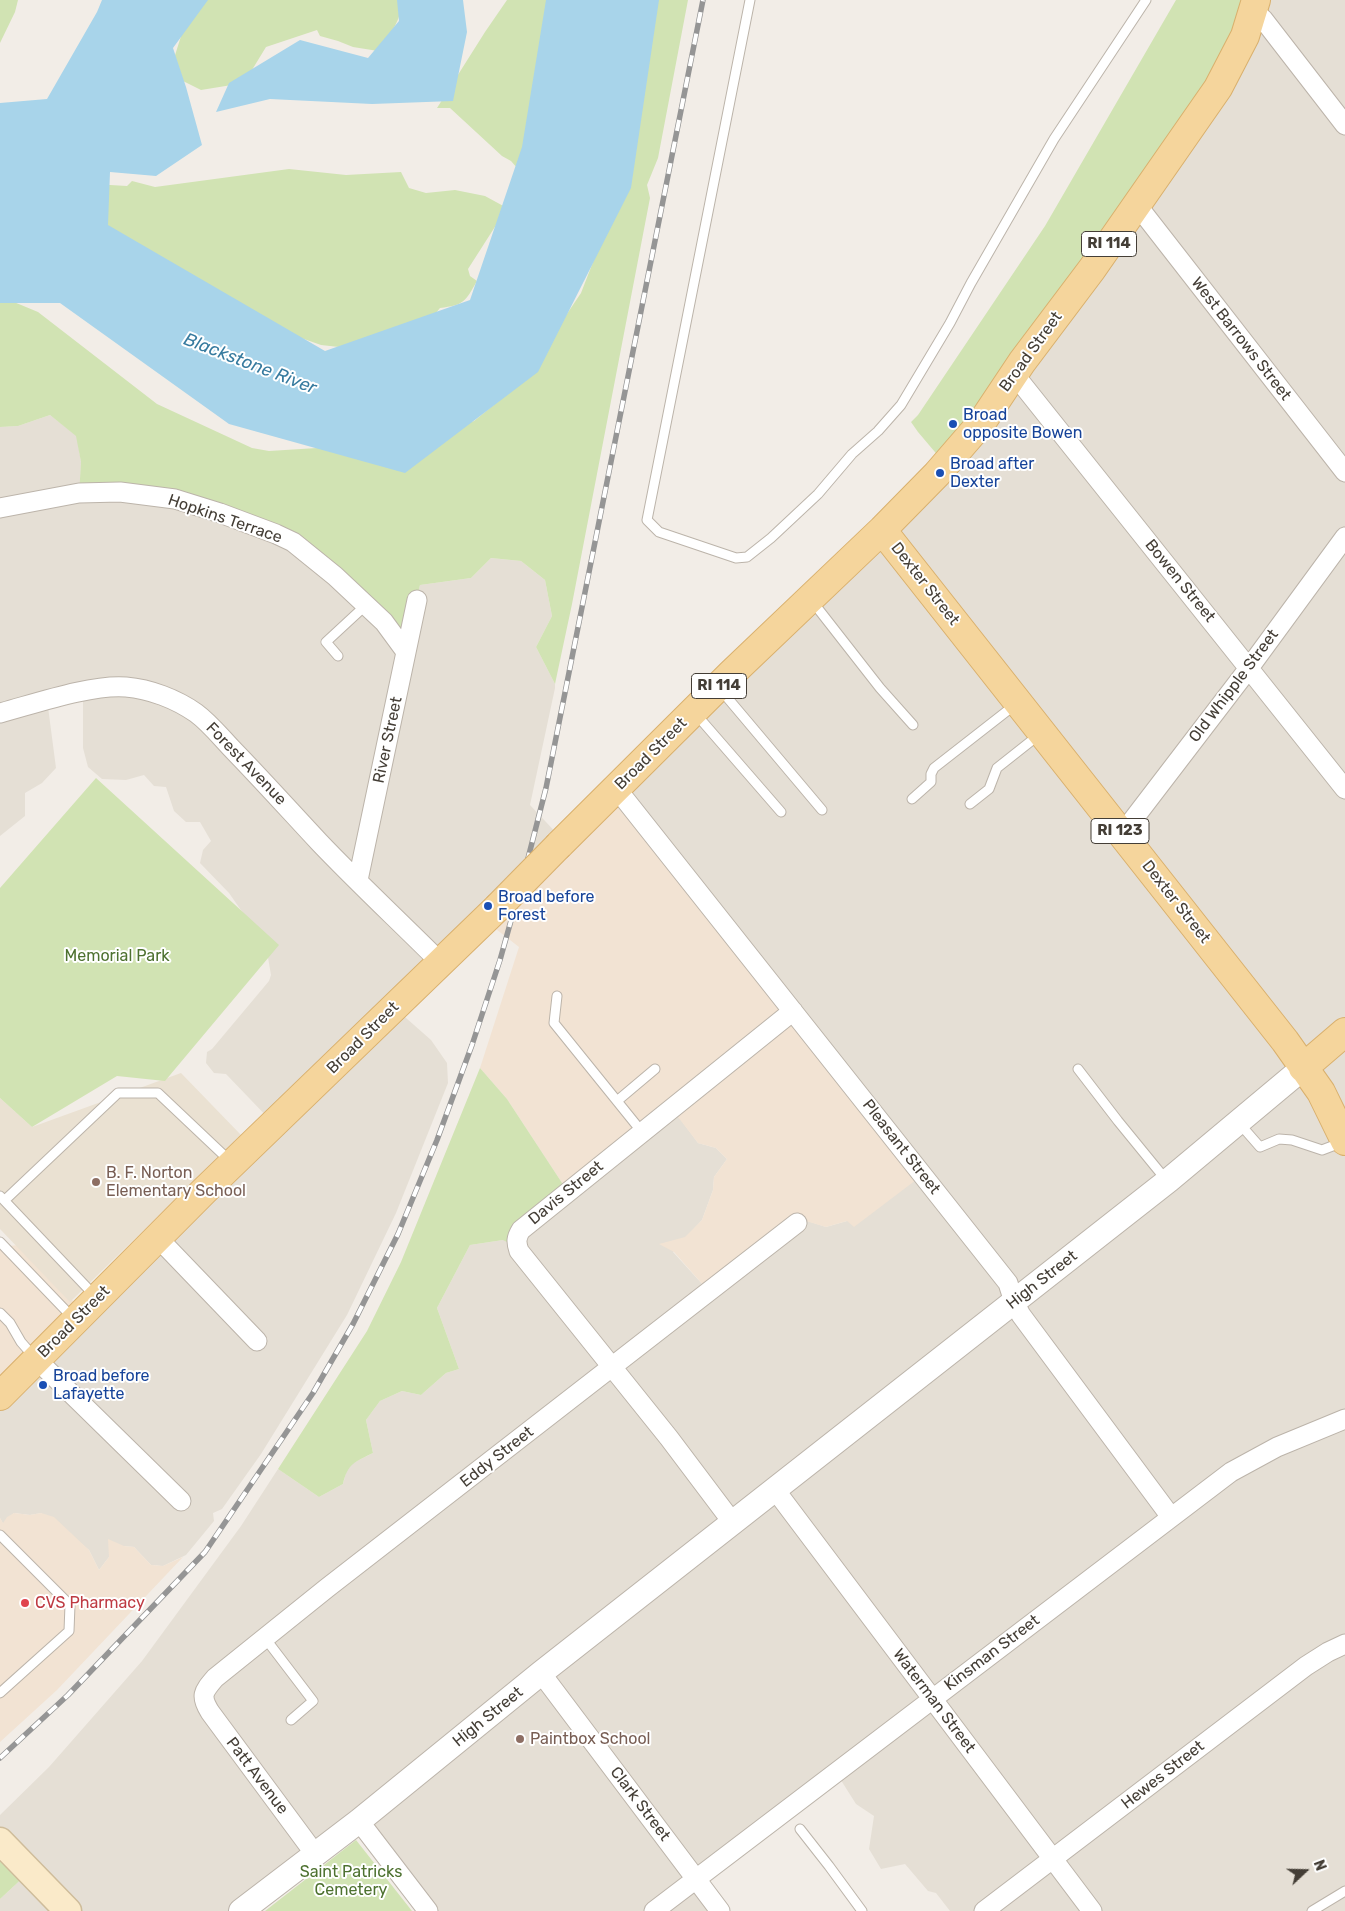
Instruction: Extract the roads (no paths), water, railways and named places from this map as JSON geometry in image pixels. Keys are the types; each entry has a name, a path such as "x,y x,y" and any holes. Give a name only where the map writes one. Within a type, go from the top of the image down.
{"main road":[{"name":"Broad Street","path":"0,1396 233,1164 497,908 718,687 882,530 937,474 982,422 1014,374 1092,269 1218,88 1235,59 1255,5"},
{"name":"Dexter Street","path":"882,530 1273,1026 1321,1092 1345,1141"},
{"name":"High Street","path":"1304,1068 1345,1032"},
{"path":"1,1842 68,1911"}],"street":[{"path":"1255,5 1263,19 1345,125"},
{"name":"West Barrows Street","path":"1137,205 1345,472"},
{"name":"Bowen Street","path":"1014,374 1345,789"},
{"name":"Hopkins Terrace","path":"0,508 70,495 100,492 148,494 185,502 267,530 293,542 335,576 384,622 406,652"},
{"name":"Old Whipple Street","path":"1122,834 1249,668 1345,537"},
{"name":"River Street","path":"358,880 417,600"},
{"name":"Forest Avenue","path":"0,713 110,687 136,688 166,697 197,714 320,843 440,962"},
{"name":"Pleasant Street","path":"616,788 1008,1283 1014,1302 1021,1315 1171,1517"},
{"name":"Davis Street","path":"733,1522 669,1438 519,1250 516,1243 521,1230 793,1011"},
{"name":"High Street","path":"241,1911 359,1821 541,1673 733,1522 776,1491 1168,1181 1304,1068"},
{"name":"Eddy Street","path":"203,1696 215,1678 265,1638 797,1223"},
{"path":"158,1238 257,1341"},
{"path":"37,1360 181,1501"},
{"name":"Kinsman Street","path":"654,1911 1230,1472 1276,1447 1345,1419"},
{"name":"Waterman Street","path":"776,1491 1092,1911"},
{"name":"Hewes Street","path":"984,1911 1306,1666 1345,1644"},
{"name":"Clark Street","path":"541,1673 720,1911"},
{"name":"Patt Avenue","path":"203,1696 210,1712 315,1854"},
{"path":"359,1821 428,1911"}],"lane":[{"path":"750,0 647,520 660,532 736,558 748,557 771,538 818,494 852,454 878,431 901,405 950,323 1054,139 1146,0"},
{"path":"810,599 880,688 913,725"},
{"path":"338,656 326,642 366,605"},
{"path":"718,687 822,810"},
{"path":"912,799 931,782 931,774 934,768 1018,702"},
{"path":"694,711 781,812"},
{"path":"970,804 989,789 997,768 1042,732"},
{"path":"557,996 554,1023 642,1132"},
{"path":"617,1101 655,1069"},
{"path":"1078,1069 1168,1181"},
{"path":"98,1299 2,1198 118,1093 158,1093 233,1164"},
{"path":"1239,1122 1260,1146 1279,1139 1292,1140 1322,1150 1345,1141"},
{"path":"0,1242 76,1321"},
{"path":"0,1313 10,1323 21,1342 37,1360"},
{"path":"0,1536 70,1606 69,1632 0,1693"},
{"path":"265,1638 313,1701 290,1720"},
{"path":"800,1829 862,1911"},
{"path":"1312,1911 1345,1891"}],"water":[{"name":"Blackstone River","path":"102,0 208,0 173,48 202,145 156,176 110,172 108,225 325,351 470,300 522,147 546,0 659,0 631,188 538,372 405,473 229,424 60,303 0,303 0,103 47,99"},
{"path":"397,0 463,0 467,32 453,101 372,104 270,99 216,112 229,83 300,40 368,58 399,21"}],"railway":[{"path":"0,1758 68,1695 205,1552 313,1393 353,1324 398,1234 437,1140 472,1045 500,960 546,788 703,0"}],"place":[{"name":"Broad opposite Bowen","path":"953,424"},
{"name":"Broad after Dexter","path":"940,473"},
{"name":"Broad before Forest","path":"488,906"},
{"name":"B. F. Norton Elementary School","path":"96,1182"},
{"name":"Broad before Lafayette","path":"43,1385"},
{"name":"CVS Pharmacy","path":"25,1603"},
{"name":"Paintbox School","path":"520,1739"}],"park label":[{"name":"Memorial Park","path":"117,956"},
{"name":"Saint Patricks Cemetery","path":"351,1881"}]}
